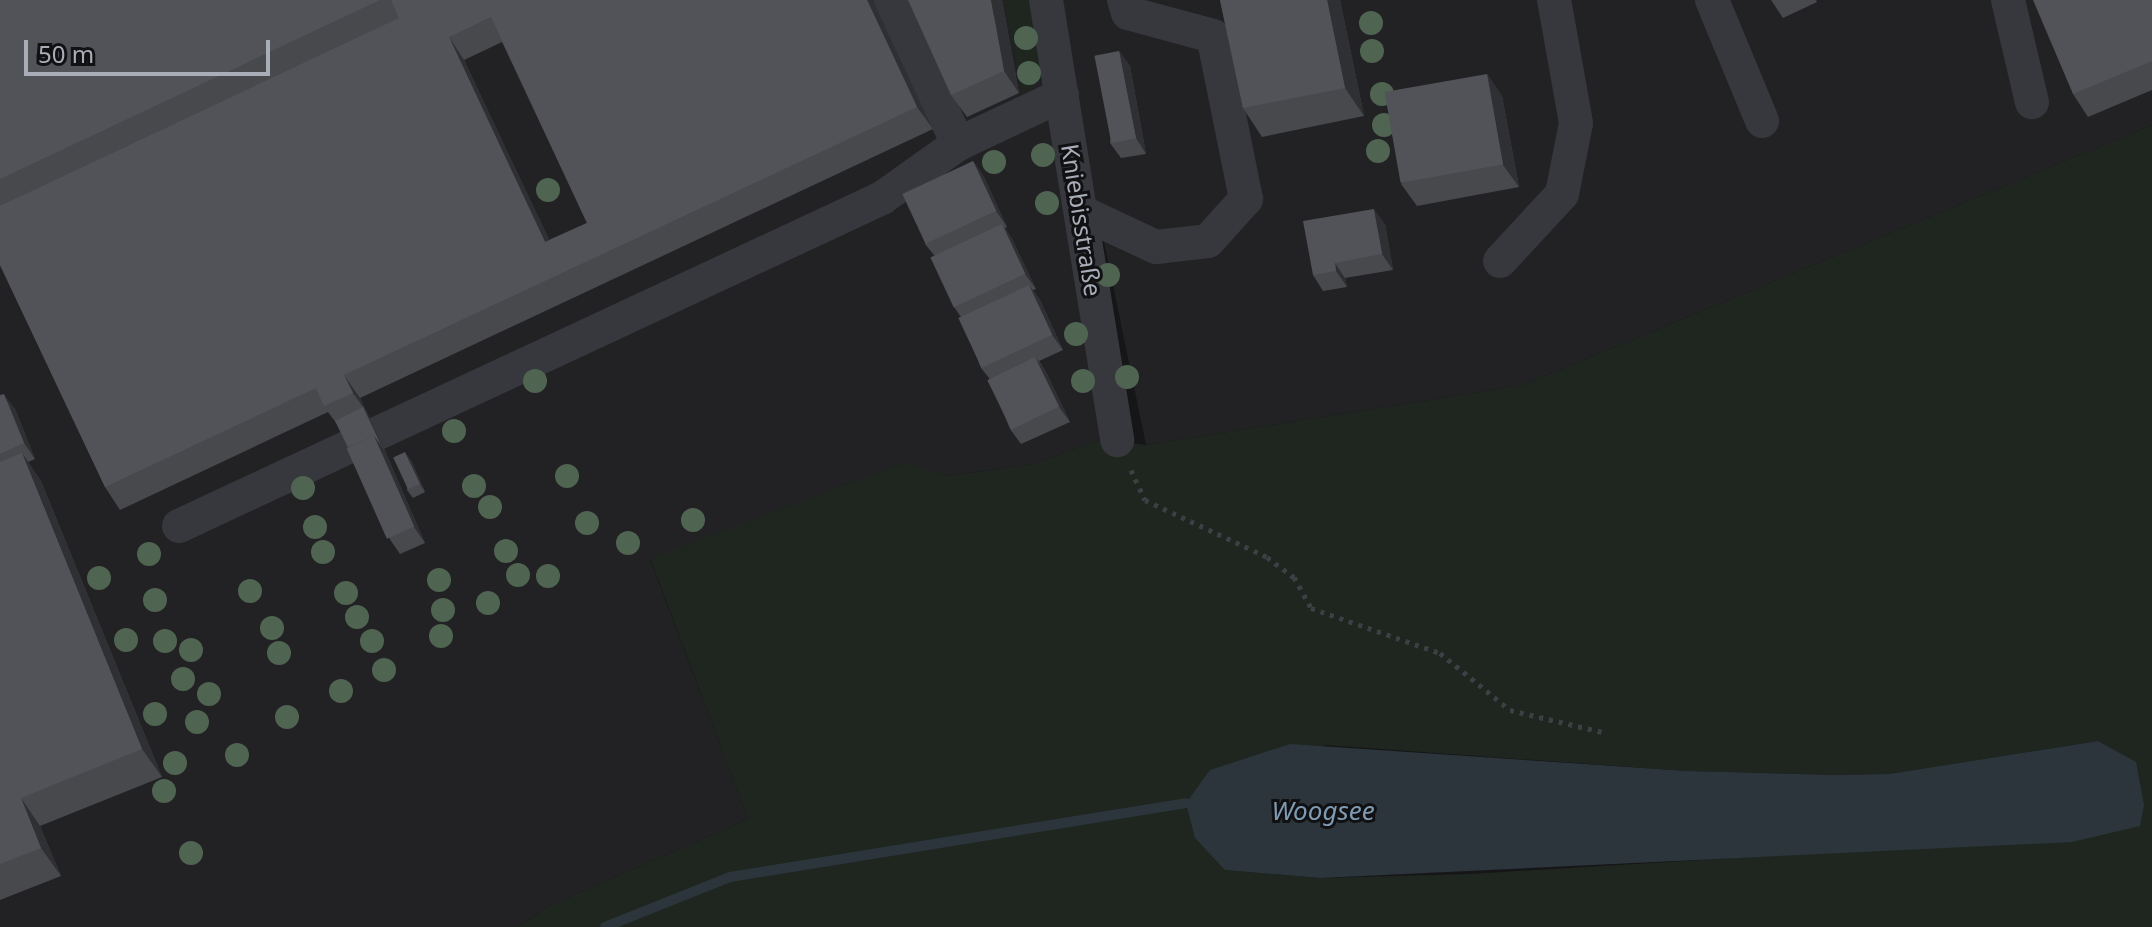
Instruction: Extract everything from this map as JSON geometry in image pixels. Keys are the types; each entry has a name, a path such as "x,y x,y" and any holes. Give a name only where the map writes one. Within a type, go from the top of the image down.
{"street":[{"path":"891,0 958,144"},
{"name":"Kniebisstraße","path":"1046,0 1117,440"},
{"path":"1081,212 1156,247 1208,241 1246,199 1213,36 1128,13 1124,0"},
{"path":"1500,261 1562,194 1576,123 1554,0"},
{"path":"1712,0 1762,121"},
{"path":"2008,0 2032,102"},
{"path":"179,526 882,198 958,144 1062,95"}],"path":[{"path":"1117,440 1145,500 1267,557 1294,577 1311,608 1440,653 1510,710 1602,732"}],"shaded area":[{"path":"0,0 1031,0 1101,439 1034,464 946,476 905,462 650,559 748,819 553,904 517,927 0,927"},
{"path":"1004,0 1031,0 1044,76 1022,94"},
{"path":"1054,0 2152,0 2152,125 1523,385 1146,445"},
{"path":"2152,125 2152,927 517,927 553,904 748,819 650,558 905,462 947,476 1034,464 1101,439 1146,445 1523,385","holes":["2098,741 1916,847 1470,874 1321,878 1225,870 1325,745 1687,771 1835,775 1889,774"]}],"water":[{"name":"Woogsee","path":"2098,741 2136,762 2144,805 2140,826 2072,842 1321,878 1225,870 1195,838 1186,803 1210,770 1290,744 1687,771 1835,775 1889,774"}],"building":[{"path":"0,0 380,0 0,179"},
{"path":"391,0 867,0 917,107 344,375 353,393 324,406 316,388 105,487 0,265 0,206 399,18","holes":["491,17 587,223 545,242 449,37"]},
{"path":"908,0 991,0 1004,71 951,95"},
{"path":"1220,0 1327,0 1345,88 1243,108"},
{"path":"2033,0 2152,0 2152,61 2073,94"},
{"path":"1119,51 1136,138 1111,143 1094,56"},
{"path":"1487,74 1503,165 1401,183 1385,92"},
{"path":"973,161 996,211 926,244 902,194"},
{"path":"1374,209 1382,254 1335,263 1336,271 1313,275 1303,221"},
{"path":"1002,224 1025,274 954,307 930,257"},
{"path":"1029,285 1052,335 982,368 958,318"},
{"path":"1035,357 1059,406 1011,430 987,380"},
{"path":"4,394 24,443 0,454 0,395"},
{"path":"363,407 380,443 374,436 348,447 335,421"},
{"path":"374,436 414,526 387,539 347,448"},
{"path":"405,452 420,484 408,489 393,457"},
{"path":"22,453 142,749 21,798 41,848 0,864 0,462"}],"waterway":[{"path":"605,927 730,877 1186,803"}]}
